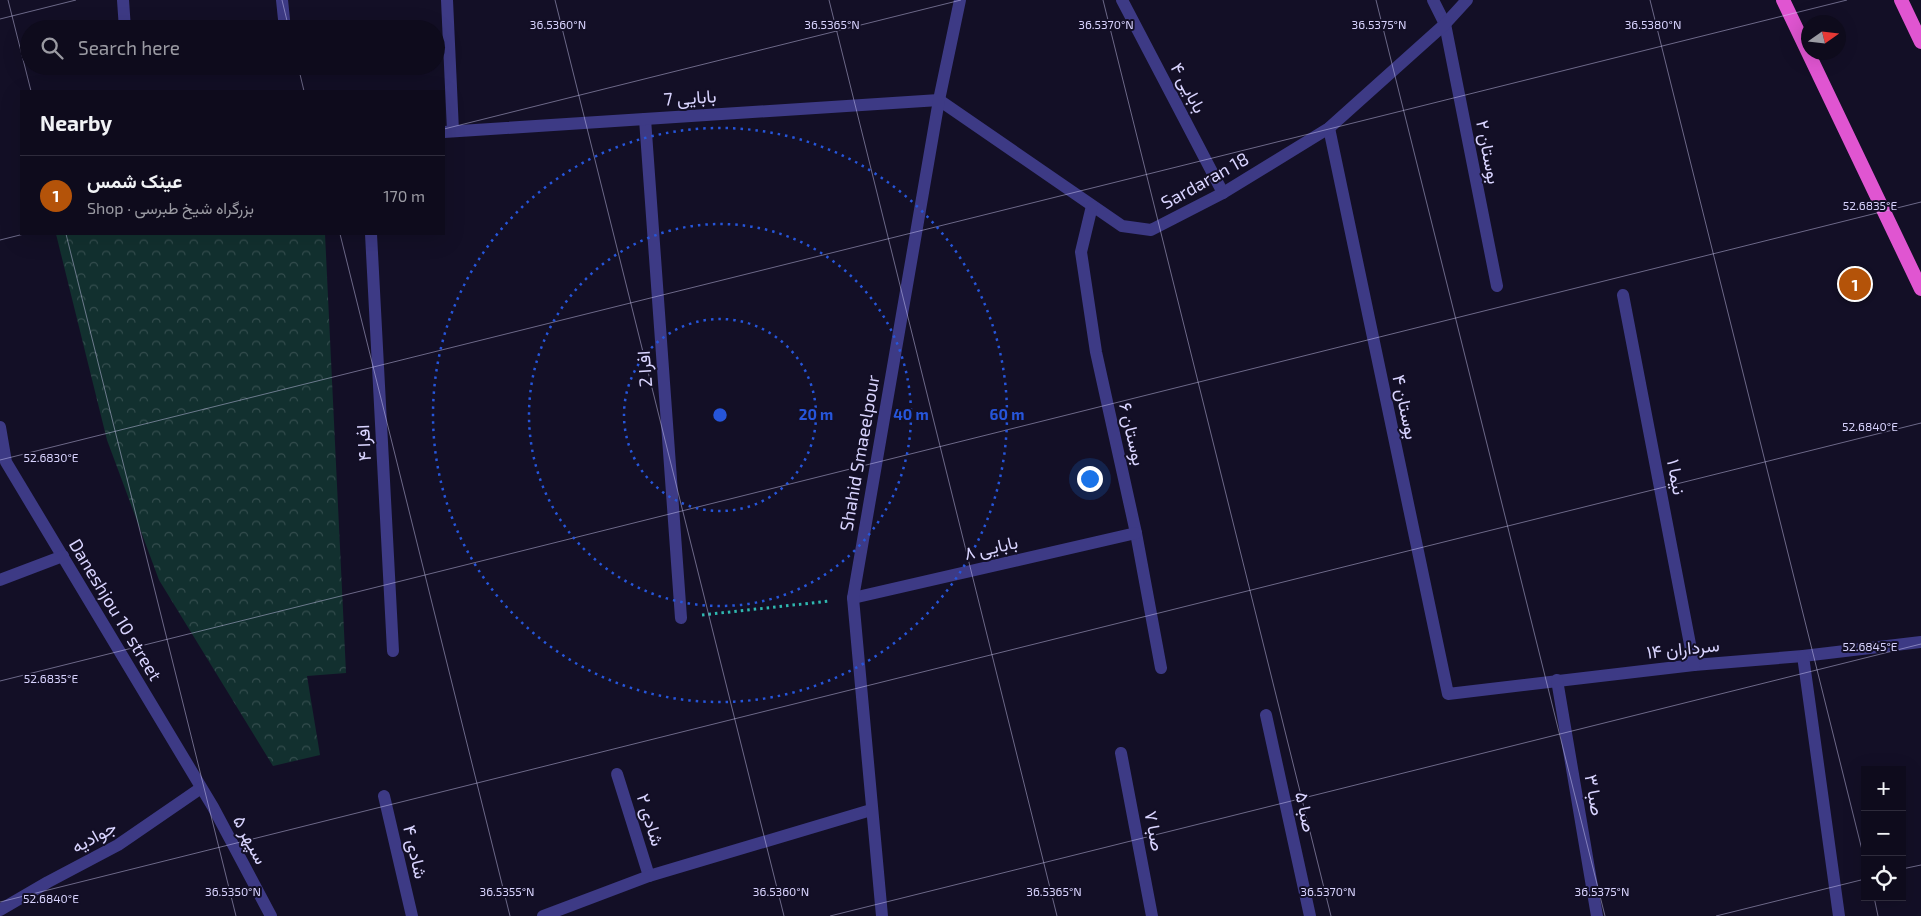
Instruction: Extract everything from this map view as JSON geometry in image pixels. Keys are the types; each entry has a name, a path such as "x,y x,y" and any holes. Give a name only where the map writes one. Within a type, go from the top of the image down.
{"highway":[{"path":"1784,0 1921,290"},
{"path":"1901,0 1921,42"}],"street":[{"path":"122,0 124,20"},
{"path":"282,0 285,20"},
{"path":"447,0 448,131"},
{"name":"Shahid Smaeelpour","path":"882,916 853,598 939,100 960,0"},
{"name":"بابایی ۴","path":"1122,0 1223,193"},
{"name":"بوستان ۲","path":"1433,0 1444,24 1497,286"},
{"name":"Sardaran 18","path":"939,100 1122,226 1151,230 1223,193 1329,128 1444,24 1467,0"},
{"name":"بابایی 7","path":"448,131 939,100"},
{"name":"افرا 2","path":"644,119 681,618"},
{"name":"بوستان ۴","path":"1329,128 1448,694"},
{"name":"بوستان ۶","path":"1092,206 1080,252 1096,352 1136,533 1161,668"},
{"name":"افرا ۴","path":"371,235 393,651"},
{"name":"نیما ۱","path":"1623,295 1694,665"},
{"name":"Daneshjou 10 street","path":"0,426 6,462 212,807"},
{"name":"بابایی ۸","path":"853,598 1136,533"},
{"path":"0,580 63,556"},
{"name":"سرداران ۱۴","path":"1448,694 1557,680 1694,665 1803,656 1921,642"},
{"path":"1803,656 1839,916"},
{"name":"صبا ۳","path":"1557,680 1597,916"},
{"name":"صبا ۵","path":"1266,714 1310,916"},
{"name":"صبا ۷","path":"1121,753 1152,916"},
{"name":"شادی ۲","path":"618,774 649,876"},
{"name":"جوادیه","path":"0,910 118,845 201,788"},
{"name":"شادی ۴","path":"384,796 412,916"},
{"name":"سپهر ۵","path":"212,807 271,916"},
{"path":"546,915 649,876 871,810"}],"path":[{"path":"681,618 853,598"}],"green space":[{"path":"56,235 325,235 346,673 307,676 320,755 273,766 159,580 107,440"}],"place":[{"name":"عینک شمس","path":"1855,284"}]}
